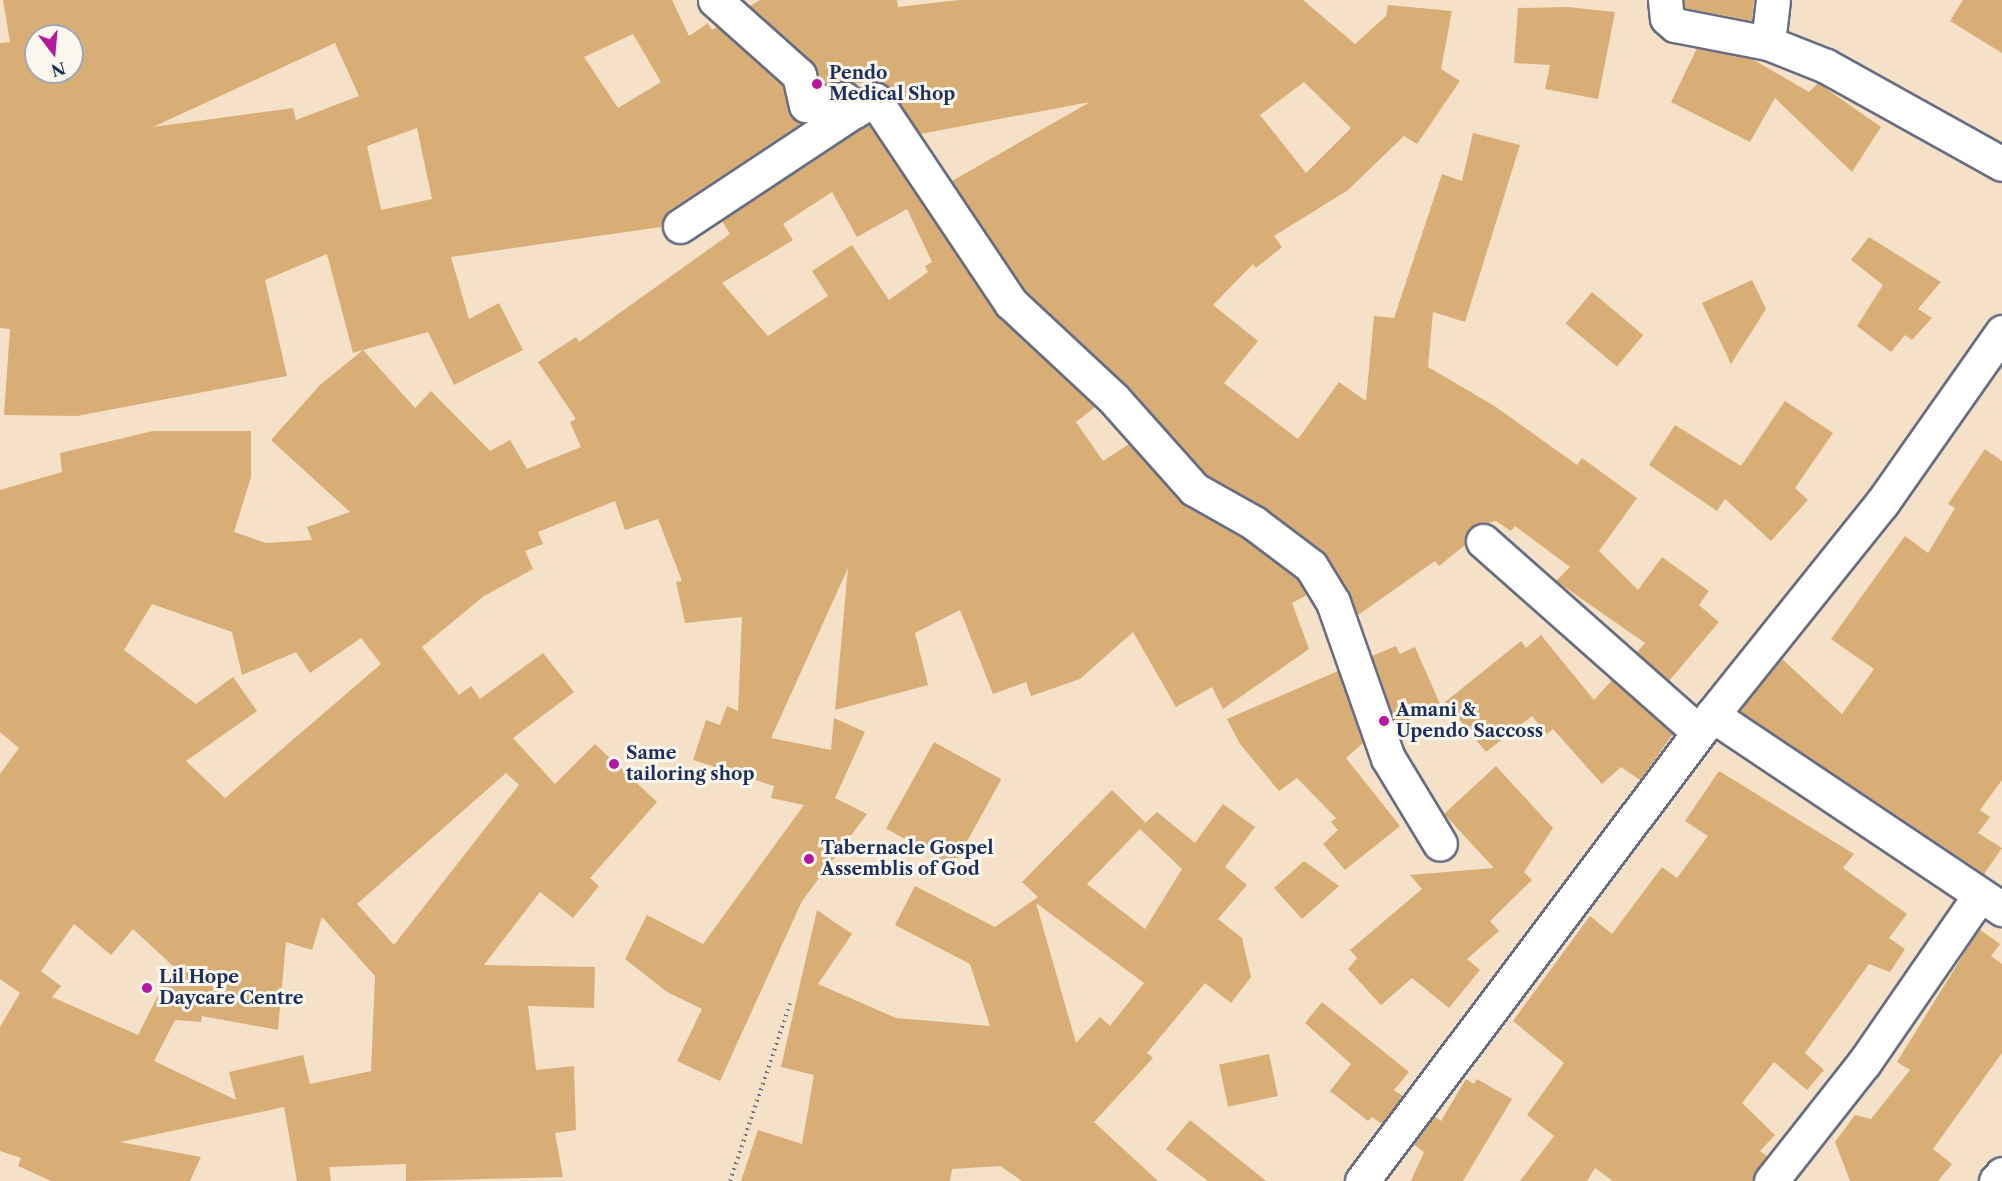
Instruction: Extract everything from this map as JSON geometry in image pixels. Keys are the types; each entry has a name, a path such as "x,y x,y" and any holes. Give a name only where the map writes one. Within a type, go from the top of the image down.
{"street":[{"path":"715,0 800,75 806,105 844,99 854,111"},
{"path":"1665,0 1667,18 1675,25 1768,43 1826,66 2002,164"},
{"path":"1768,43 1773,0"},
{"path":"680,226 854,111 875,100 1011,303 1113,398 1194,489 1254,523 1311,566 1333,602 1388,758 1440,844"},
{"path":"1362,1181 1706,723 1882,503 2002,332"},
{"path":"1482,541 1706,723 1996,905 1864,1063 1771,1181"},
{"path":"1996,1181 2002,1174"}],"path":[{"path":"730,1181 791,1001"}],"building":[{"path":"3,0 672,0 689,36 708,23 712,30 717,27 782,85 792,117 802,123 670,210 661,227 451,257 469,319 499,303 523,350 454,385 428,332 353,353 327,254 265,280 287,376 77,416 4,415 10,329 0,328 0,43 10,42","holes":["633,34 661,82 618,108 584,57","335,43 359,96 296,120 293,108 153,127","417,128 432,199 381,210 367,146"]},
{"path":"760,0 897,0 898,7 959,0 1303,0 1355,44 1386,16 1388,5 1452,11 1441,69 1460,81 1417,144 1404,136 1348,190 1274,236 1282,247 1256,268 1253,264 1213,305 1258,341 1224,383 1298,439 1339,382 1366,401 1374,316 1394,318 1442,174 1462,181 1473,133 1520,145 1465,322 1433,312 1428,367 1496,407 1577,465 1582,458 1637,498 1599,551 1638,590 1662,557 1709,591 1699,605 1719,622 1669,681 1637,652 1645,643 1556,581 1570,567 1515,526 1511,531 1496,521 1469,528 1465,545 1439,566 1435,561 1358,615 1323,551 1265,508 1206,474 1127,386 1025,291 952,181 1090,102 920,134 883,83 820,84 811,61 750,6","holes":["1304,82 1351,128 1306,173 1260,115"]},
{"path":"1684,0 1754,0 1752,21 1685,8"},
{"path":"1963,0 2002,0 2002,53 1950,21"},
{"path":"1568,7 1615,12 1598,99 1545,89 1550,65 1514,63 1518,8"},
{"path":"1697,48 1752,59 1809,92 1818,83 1881,127 1852,172 1775,98 1750,142 1671,102"},
{"path":"869,124 996,314 1095,407 1076,422 1103,461 1129,444 1184,505 1244,539 1297,579 1307,595 1292,603 1309,649 1223,709 1212,687 1176,707 1133,632 1080,679 1031,696 1026,682 993,694 960,610 915,633 928,685 835,710 848,568 771,738 831,750 834,718 865,732 835,798 867,814 802,901 720,1081 677,1061 702,1009 667,992 625,959 647,915 703,944 804,805 771,798 774,786 693,760 706,720 720,725 727,706 738,711 742,617 685,623 676,582 682,581 658,519 625,530 615,501 538,532 543,544 525,551 533,569 484,596 422,647 459,695 471,686 480,699 543,653 574,692 513,738 555,784 595,744 657,802 590,878 599,886 573,918 540,892 484,965 595,967 594,1008 528,1006 536,1070 574,1066 576,1130 555,1133 563,1177 406,1181 406,1164 329,1167 331,1181 297,1181 284,1107 120,1142 201,1157 190,1181 51,1181 18,1166 21,1158 0,1151 0,1027 20,993 0,979 0,774 19,748 0,732 0,490 62,472 60,453 153,431 251,431 251,477 234,532 266,543 312,540 307,527 350,512 271,440 320,385 363,350 415,408 431,391 490,451 510,440 527,469 581,447 570,422 576,419 538,362 576,337 579,342 730,234 722,221","holes":["832,192 857,237 907,209 932,262 925,266 928,272 889,300 852,245 812,271 828,296 768,336 722,283 793,240 783,224","152,604 232,632 242,675 296,652 310,673 361,638 381,664 225,798 186,761 257,711 233,677 196,704 124,650","506,773 519,785 394,945 357,904","322,917 375,976 371,1071 310,1084 303,1055 229,1072 236,1100 154,1061 175,1020 201,1022 202,1016 278,1030 286,942 312,950","74,924 111,955 133,929 173,966 138,1035 52,997 61,986 41,971"]},
{"path":"1869,237 1941,282 1918,309 1932,318 1912,340 1905,335 1891,352 1857,326 1883,285 1851,260"},
{"path":"1752,280 1766,309 1731,364 1702,303"},
{"path":"1592,292 1643,335 1617,366 1566,323"},
{"path":"1785,401 1833,433 1795,488 1808,500 1771,541 1725,499 1717,511 1649,465 1675,425 1741,466"},
{"path":"1985,449 2002,461 2002,780 1980,810 1990,817 1978,833 2002,848 1984,874 1740,711 1782,659 1842,714 1874,669 1831,639 1905,536 1928,553 1955,508 1948,504"},
{"path":"1541,635 1594,700 1612,680 1673,734 1640,780 1621,767 1602,784 1553,729 1547,734 1532,716 1486,752 1445,702 1521,641 1526,648"},
{"path":"1396,646 1400,654 1415,647 1440,704 1397,726 1372,656"},
{"path":"1338,671 1363,743 1346,758 1400,826 1345,870 1323,844 1338,830 1331,822 1336,818 1297,778 1279,791 1240,744 1227,719"},
{"path":"934,742 1001,779 953,866 886,829"},
{"path":"1496,766 1553,828 1524,872 1532,880 1490,921 1499,931 1467,959 1480,970 1449,1008 1412,978 1381,1005 1348,969 1357,958 1350,950 1422,889 1410,875 1494,868 1444,814"},
{"path":"1719,771 1854,854 1843,868 1907,914 1889,938 1905,949 1890,972 1869,964 1805,1053 1824,1070 1807,1090 1774,1062 1742,1103 1775,1135 1760,1151 1767,1156 1753,1181 1613,1181 1595,1168 1587,1181 1520,1181 1554,1136 1527,1115 1564,1063 1513,1021 1590,916 1612,934 1662,867 1677,878 1708,836 1685,821"},
{"path":"1112,790 1146,823 1157,812 1195,843 1223,804 1255,827 1225,867 1247,885 1218,919 1242,938 1251,977 1231,1003 1205,983 1147,1053 1153,1058 1094,1122 1158,1181 1022,1181 1000,1166 952,1169 950,1181 741,1181 758,1130 802,1144 814,1075 781,1067 817,910 852,934 818,984 896,1018 990,1026 970,964 895,925 915,886 995,927 1038,897 1022,882","holes":["1140,829 1182,869 1145,929 1087,884","1036,903 1144,983 1110,1026 1100,1017 1076,1043"]},
{"path":"1304,861 1339,886 1302,919 1274,888"},
{"path":"1979,929 2000,944 1991,956 2002,964 2002,1053 1933,1149 1952,1164 1938,1181 1850,1181 1835,1142 1855,1115 1871,1119 1910,1070 1897,1062"},
{"path":"1322,1002 1409,1072 1394,1090 1403,1096 1382,1124 1372,1117 1368,1121 1330,1091 1351,1064 1305,1023"},
{"path":"1269,1054 1278,1096 1228,1107 1219,1065"},
{"path":"1466,1079 1474,1084 1477,1079 1512,1099 1463,1181 1411,1181 1424,1152 1413,1144 1434,1116 1441,1121"},
{"path":"1190,1120 1266,1181 1208,1181 1166,1149"}],"place":[{"name":"Pendo Medical Shop","path":"817,84"},
{"name":"Amani & Upendo Saccoss","path":"1384,721"},
{"name":"Same tailoring shop","path":"614,764"},
{"name":"Tabernacle Gospel Assemblis of God","path":"809,859"},
{"name":"Lil Hope Daycare Centre","path":"147,988"}]}
